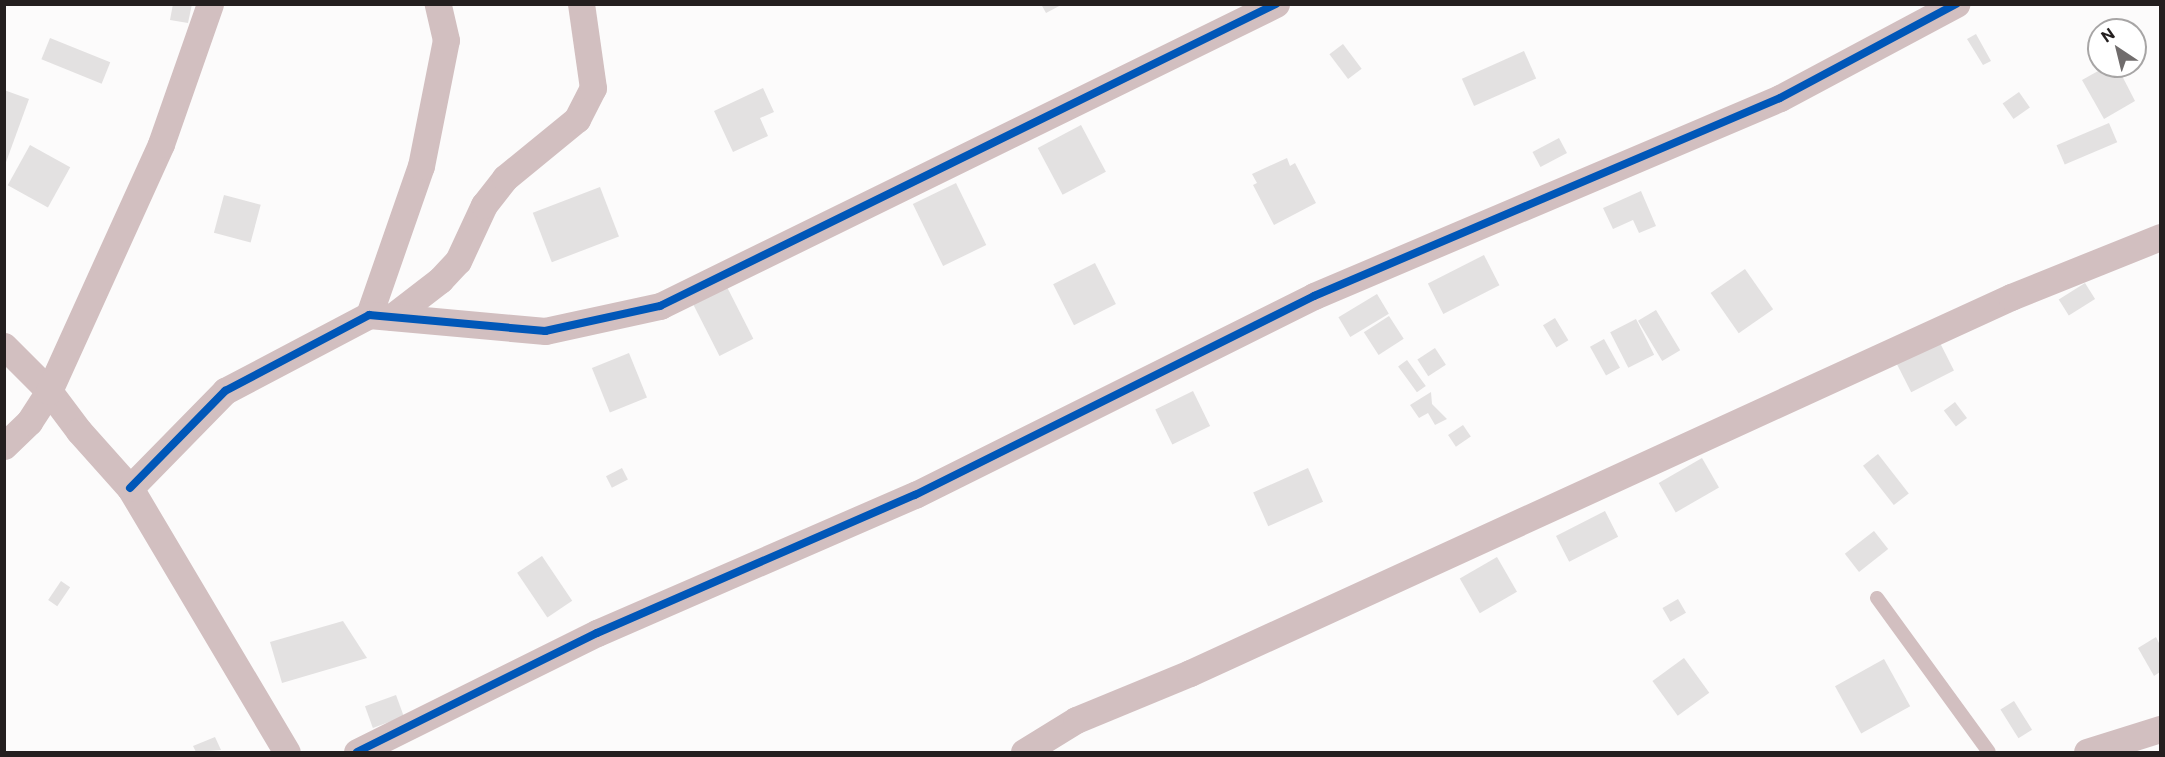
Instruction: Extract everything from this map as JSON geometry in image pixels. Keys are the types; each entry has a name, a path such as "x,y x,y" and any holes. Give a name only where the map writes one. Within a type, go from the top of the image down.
{"street":[{"path":"4,446 29,423 50,391 161,144 210,4"},
{"path":"380,316 421,166 446,40 438,4"},
{"path":"130,488 225,391 380,316 440,280 458,261 484,205 505,178 577,119 593,88 581,4"},
{"path":"380,316 545,331 660,306 1276,4"},
{"path":"357,753 597,633 915,495 1314,296 1780,98 1956,4"},
{"path":"1024,753 1077,720 1190,673 2011,297 2160,237"},
{"path":"4,346 50,391 79,431 130,488 287,753"},
{"path":"2087,753 2160,729"}],"lane":[{"path":"1877,598 1989,753"}],"building":[{"path":"173,4 192,4 188,23 170,20"},
{"path":"1041,4 1063,4 1046,13"},
{"path":"1976,34 1991,61 1983,65 1967,39"},
{"path":"50,38 110,62 102,84 41,59"},
{"path":"1343,44 1362,69 1348,79 1329,54"},
{"path":"1524,51 1536,78 1474,106 1462,79"},
{"path":"2087,77 2123,78 2135,101 2104,119 2082,80"},
{"path":"763,88 774,112 760,118 768,136 733,152 714,111"},
{"path":"4,90 29,99 5,165 4,165"},
{"path":"2019,92 2030,108 2014,119 2003,103"},
{"path":"2109,123 2117,142 2065,165 2057,145"},
{"path":"1081,125 1106,172 1063,195 1038,148"},
{"path":"1559,138 1567,153 1540,167 1533,152"},
{"path":"30,145 70,167 48,208 8,185"},
{"path":"1287,158 1290,166 1295,163 1316,203 1274,225 1253,185 1257,183 1252,174"},
{"path":"956,183 986,245 943,266 913,204"},
{"path":"600,187 619,236 552,262 533,213"},
{"path":"1641,191 1656,226 1639,233 1633,220 1613,229 1603,208"},
{"path":"224,195 261,205 251,243 214,233"},
{"path":"1484,255 1499,285 1443,314 1428,284"},
{"path":"1095,263 1116,304 1074,325 1053,284"},
{"path":"1745,269 1773,309 1739,333 1711,293"},
{"path":"2085,283 2095,299 2069,316 2059,299"},
{"path":"727,287 753,339 719,356 693,304"},
{"path":"1377,294 1389,314 1350,337 1338,317"},
{"path":"1656,310 1680,350 1662,361 1638,321"},
{"path":"1389,316 1404,339 1379,355 1364,332"},
{"path":"1555,318 1568,340 1556,347 1543,325"},
{"path":"1636,319 1654,355 1628,368 1610,332"},
{"path":"1604,339 1620,368 1606,376 1590,347"},
{"path":"1939,341 1954,370 1911,392 1896,363"},
{"path":"1435,348 1446,365 1428,376 1417,359"},
{"path":"629,353 647,398 610,412 592,368"},
{"path":"1407,360 1426,386 1417,392 1398,366"},
{"path":"1193,391 1210,426 1172,444 1155,409"},
{"path":"1431,392 1432,404 1447,419 1435,425 1428,413 1419,418 1410,405"},
{"path":"1955,402 1967,418 1956,426 1944,410"},
{"path":"1463,425 1471,437 1456,447 1448,435"},
{"path":"1878,454 1909,493 1894,505 1863,466"},
{"path":"1702,458 1719,487 1676,512 1659,483"},
{"path":"622,468 628,480 612,488 606,476"},
{"path":"1308,468 1323,502 1268,526 1253,492"},
{"path":"1605,511 1618,537 1569,562 1556,536"},
{"path":"1874,531 1888,549 1859,572 1845,554"},
{"path":"542,556 572,601 547,618 517,573"},
{"path":"1497,557 1517,592 1480,613 1460,578"},
{"path":"61,581 70,587 57,606 48,600"},
{"path":"1678,599 1686,613 1670,622 1662,608"},
{"path":"343,621 367,658 282,683 270,642"},
{"path":"2156,637 2160,645 2160,672 2154,676 2138,648"},
{"path":"1684,658 1709,693 1678,716 1652,681"},
{"path":"1884,659 1910,706 1861,733 1835,686"},
{"path":"396,695 404,717 373,728 365,706"},
{"path":"2014,701 2032,730 2018,738 2000,709"},
{"path":"215,737 221,750 196,752 193,746"}],"cycle path":[{"path":"130,488 225,391 369,315 545,331 660,306 1276,4"},
{"path":"357,752 597,633 915,495 1314,296 1780,98 1956,4"}]}
